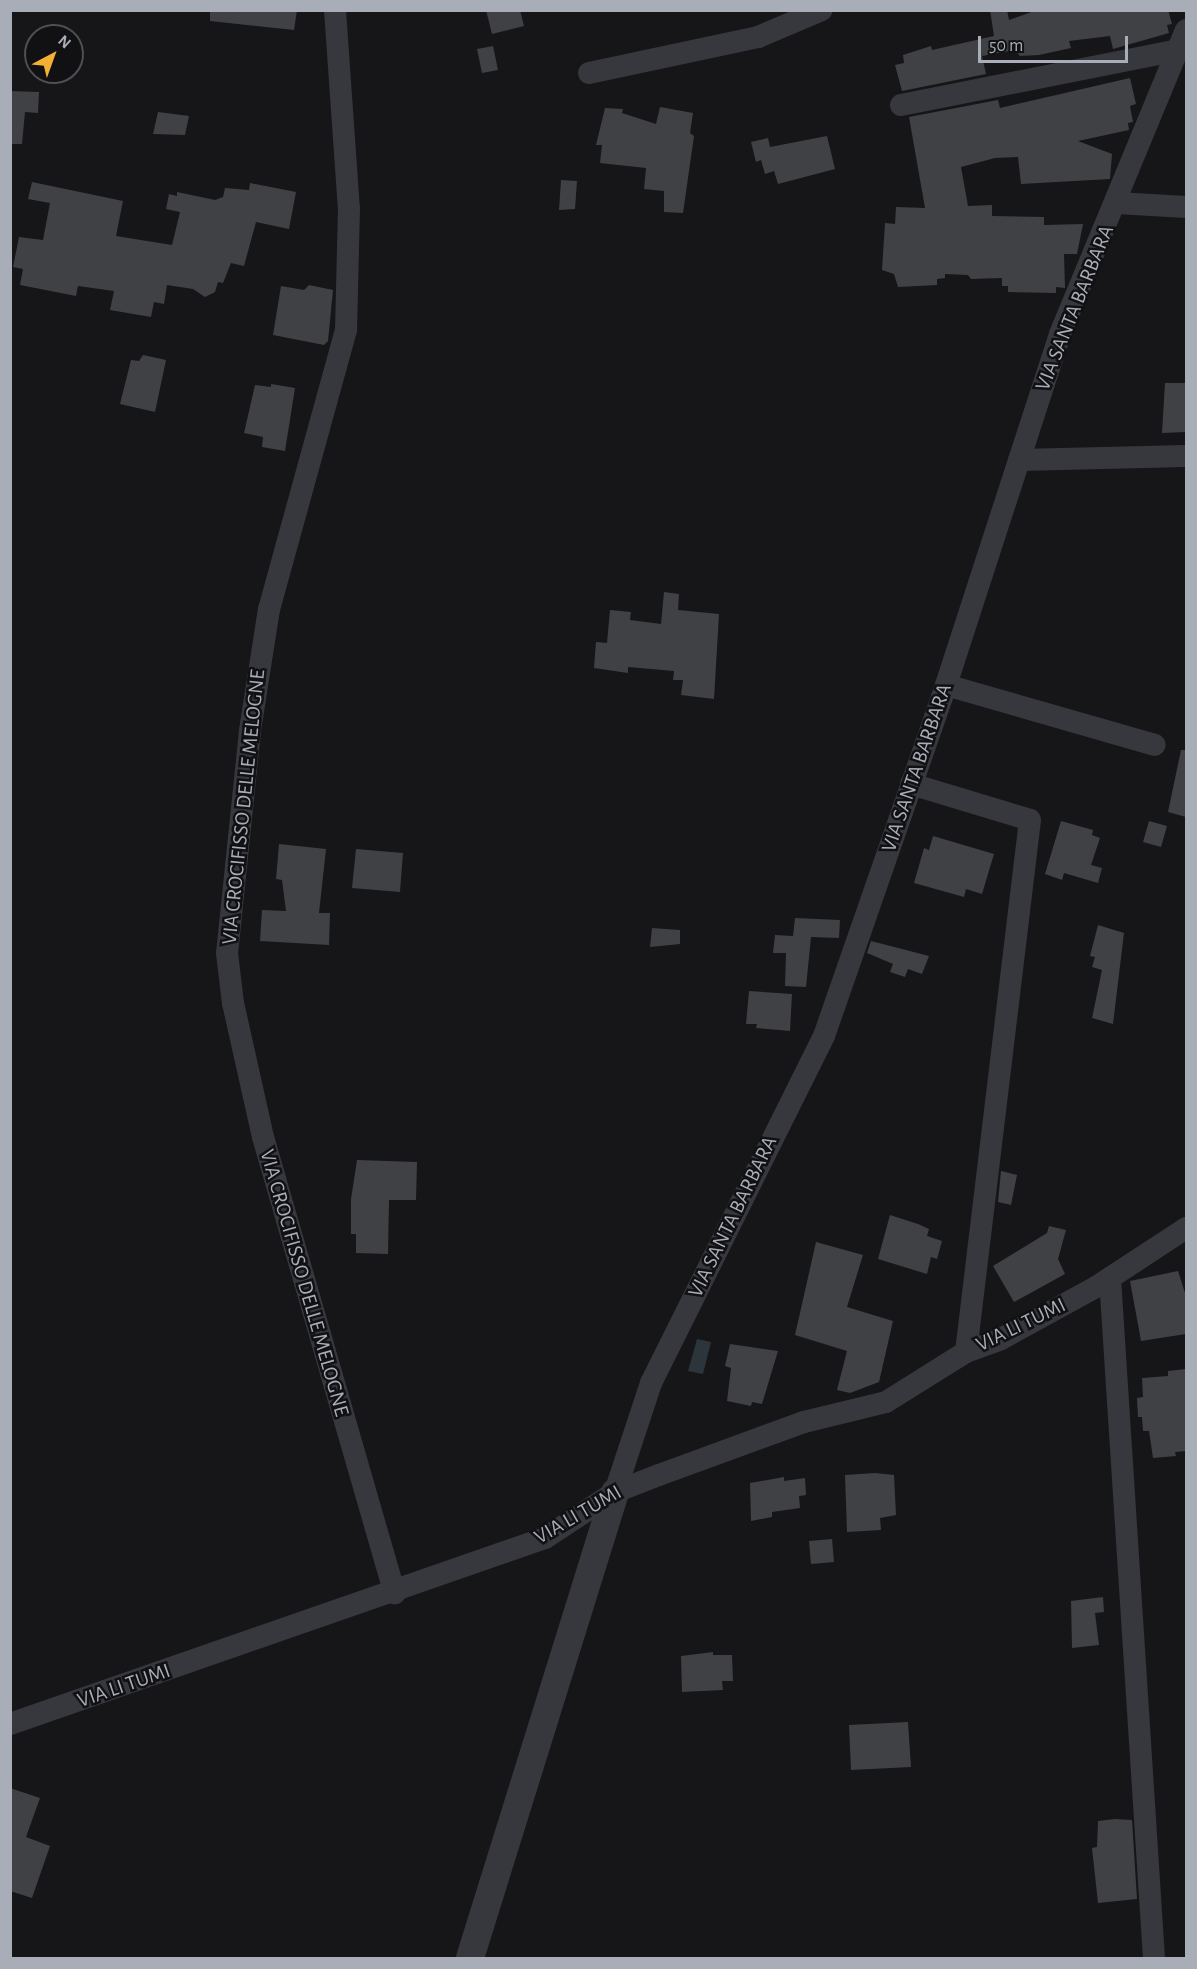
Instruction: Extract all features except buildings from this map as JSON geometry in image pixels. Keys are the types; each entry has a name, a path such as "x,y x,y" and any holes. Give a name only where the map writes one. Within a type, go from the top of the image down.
{"street":[{"name":"VIA CROCIFISSO DELLE MELOGNE","path":"335,10 349,208 346,330 269,609 250,730 227,953 233,1003 263,1137 395,1593"},
{"path":"589,73 758,37 822,10"},
{"path":"901,105 1183,40"},
{"name":"VIA SANTA BARBARA","path":"615,1492 651,1383 824,1036 946,685 1060,334 1117,203 1183,40"},
{"path":"1117,203 1186,207"},
{"path":"1019,460 1186,456"},
{"path":"946,685 1155,745"},
{"path":"911,784 1030,820 966,1352"},
{"name":"VIA LI TUMI","path":"10,1725 395,1593 545,1538 615,1492 804,1422 886,1402 966,1352 1001,1339 1110,1278 1186,1228"},
{"path":"1110,1278 1154,1959"},
{"path":"470,1959 615,1492"}],"shaded area":[{"path":"697,1339 711,1342 703,1374 688,1371"}]}
